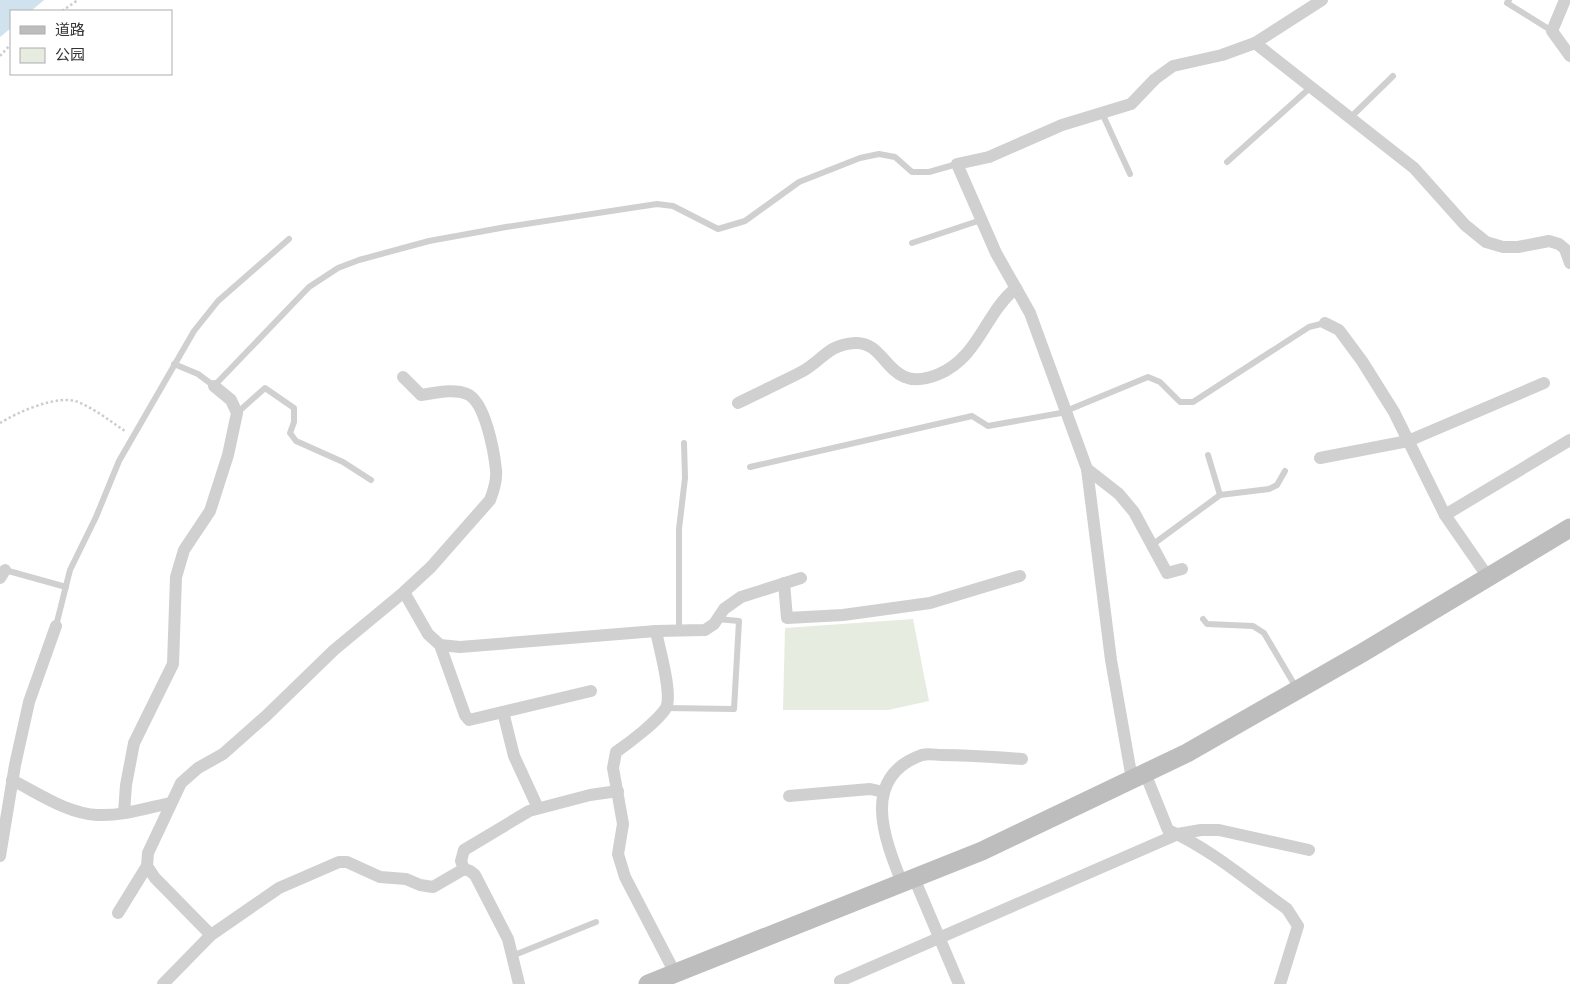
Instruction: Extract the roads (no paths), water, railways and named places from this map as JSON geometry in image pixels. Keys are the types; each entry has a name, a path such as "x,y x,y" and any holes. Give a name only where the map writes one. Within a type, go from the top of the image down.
{"street":[{"path":"1280,984 1298,926 1294,918 1287,909 1178,834 1168,830 1139,776 1111,660 1087,469 1030,313 996,254 957,164 989,156 1062,125 1131,104 1156,79 1173,66 1222,55 1255,43 1322,0"},
{"path":"1565,0 1552,31 1570,56"},
{"path":"1255,43 1414,168 1465,225 1486,242 1503,247 1518,248 1549,241 1559,244 1565,249 1570,263"},
{"path":"738,403 805,370 833,347 856,343 869,346 900,377 916,380 939,374 961,360 976,345 1005,296 1016,288"},
{"path":"1325,324 1339,330 1362,361 1394,412 1445,515 1488,577"},
{"path":"118,913 147,866 148,852 181,783 198,768 223,754 266,716 334,650 404,592 431,567 490,500 494,490 496,471 485,418 476,400 466,393 443,392 421,395 403,377"},
{"path":"1320,458 1408,441 1544,383"},
{"path":"124,813 126,785 134,743 172,664 176,577 184,550 210,511 228,455 237,414 231,400 214,386"},
{"path":"1445,515 1570,440"},
{"path":"1087,469 1119,494 1134,512 1168,574 1182,570"},
{"path":"648,984 982,851 1187,753 1570,528"},
{"path":"784,583 787,618 843,615 930,603 1020,576"},
{"path":"440,645 460,647 656,631 705,630 717,619 724,608 741,597 801,578"},
{"path":"404,592 428,634 440,645 465,715 469,720 591,691"},
{"path":"0,856 12,780 29,702 56,626"},
{"path":"656,631 669,697 666,708 637,736 616,752 613,768 623,824 618,854 625,877 675,973"},
{"path":"503,712 514,756 538,808"},
{"path":"959,984 940,937 885,841 882,808 885,785 897,770 923,755 1022,758"},
{"path":"12,780 55,802 83,813 98,815 124,813 170,803"},
{"path":"789,796 870,789 884,792"},
{"path":"464,869 461,861 464,850 529,811 618,791"},
{"path":"840,981 1178,834 1201,830 1219,830 1309,850"},
{"path":"163,984 211,935 278,888 339,862 347,862 380,877 406,879 420,885 433,887 464,869 470,871 475,876 508,940 518,984"},
{"path":"147,866 154,878 211,935"}],"lane":[{"path":"1509,0 1507,3 1552,31"},
{"path":"1350,118 1393,76"},
{"path":"1227,162 1311,87"},
{"path":"1102,113 1130,174"},
{"path":"174,364 198,374 214,386 309,287 338,268 359,260 429,241 610,210 657,204 673,206 718,229 745,222 799,182 860,158 879,154 895,157 912,172 929,172 957,164"},
{"path":"912,243 982,220"},
{"path":"56,626 70,570 96,517 118,461 174,364 194,331 218,301 289,239"},
{"path":"750,467 972,416 988,426 1066,410 1148,377 1160,382 1180,402 1193,402 1309,327 1325,324"},
{"path":"237,414 265,388 276,393 294,408 294,422 290,434 296,441 343,462 371,480"},
{"path":"679,631 679,529 685,478 684,443"},
{"path":"1208,455 1220,495"},
{"path":"1152,544 1220,495 1269,489 1276,485 1285,471"},
{"path":"2,574 66,586"},
{"path":"666,708 734,709 740,621 717,619"},
{"path":"1203,619 1207,624 1253,626 1264,633 1297,690"},
{"path":"512,956 596,922"}],"water":[{"path":"0,0 44,0 32,10 10,10 10,29 0,37"}]}
